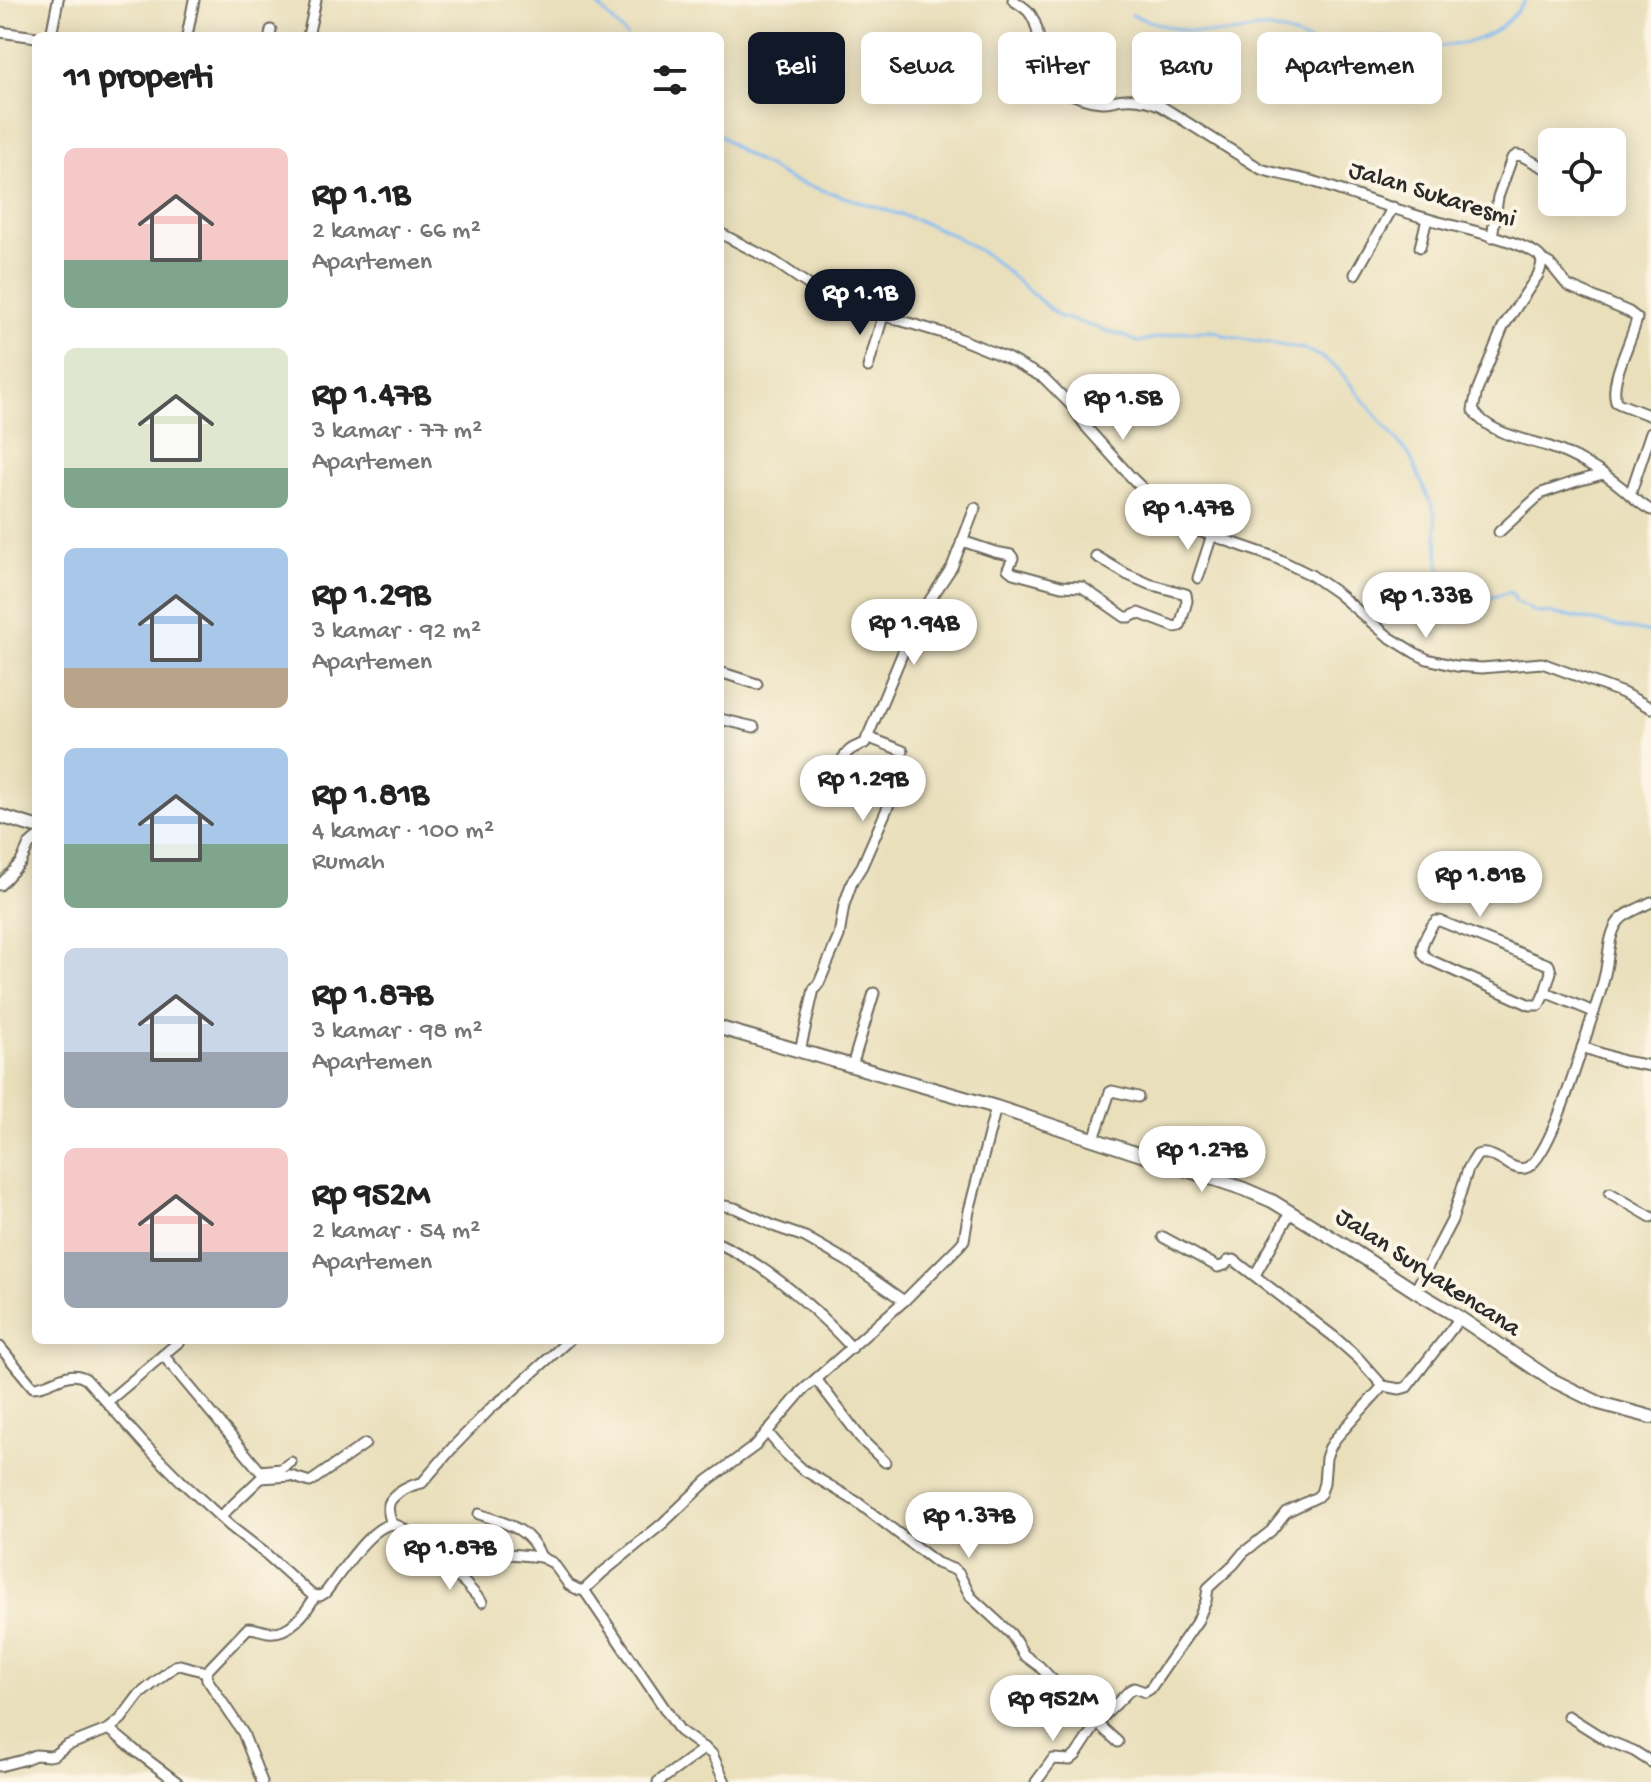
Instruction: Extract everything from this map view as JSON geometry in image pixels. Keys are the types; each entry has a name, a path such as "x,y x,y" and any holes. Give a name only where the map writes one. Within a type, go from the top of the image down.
{"street":[{"path":"52,32 58,0"},
{"path":"188,32 194,0"},
{"path":"309,32 316,0"},
{"name":"Jalan Sukaresmi","path":"1013,0 1029,12 1037,31 1043,68 1059,88 1086,100 1152,102 1261,169 1492,237 1538,254 1542,266 1503,327 1477,391 1473,410 1488,424 1507,434 1551,447 1603,474 1651,510"},
{"path":"0,32 32,36"},
{"path":"1492,237 1498,197 1512,158 1522,156 1538,165"},
{"path":"1355,274 1393,207"},
{"path":"1420,247 1427,219"},
{"path":"724,235 841,303 953,336 1007,358 1044,378 1159,506 1180,522 1251,551 1274,557 1311,575 1401,646 1427,659 1456,666 1482,668 1542,663 1623,693 1651,708"},
{"path":"1541,259 1550,264 1568,286 1637,318 1616,380 1614,396 1616,402 1651,416"},
{"path":"868,367 883,316"},
{"path":"1630,495 1651,432"},
{"path":"1499,532 1542,493 1603,474"},
{"path":"816,781 831,776 851,748 862,745 867,737 916,621 952,567 975,508"},
{"path":"1198,578 1212,535"},
{"path":"962,541 1011,555 1013,558 1008,569 1013,573 1061,586 1082,587 1125,617 1138,613 1175,627 1180,626 1186,594 1149,584 1096,556"},
{"path":"724,673 757,684"},
{"path":"724,720 754,727"},
{"path":"867,737 903,751"},
{"path":"800,1051 814,989 839,936 847,893 890,802"},
{"path":"0,816 32,826"},
{"path":"0,885 21,862 32,842"},
{"path":"1415,1291 1452,1220 1457,1199 1477,1155 1486,1153 1524,1168 1543,1148 1556,1123 1601,991 1616,925 1651,902"},
{"path":"1440,921 1545,962 1551,970 1545,992 1539,1005 1530,1005 1425,957 1422,950 1432,924 1440,921"},
{"path":"1545,992 1594,1012"},
{"path":"852,1066 874,993"},
{"name":"Jalan Suryakencana","path":"724,1029 996,1107 1244,1189 1272,1201 1576,1393 1611,1407 1651,1417"},
{"path":"1582,1047 1623,1061 1651,1066"},
{"path":"1094,1139 1110,1092 1138,1097"},
{"path":"440,1562 478,1551 541,1557 553,1563 569,1585 584,1590 698,1489 755,1446 792,1401 904,1301 964,1240 996,1107"},
{"path":"1610,1193 1651,1217"},
{"path":"724,1206 805,1237 847,1261 904,1301"},
{"path":"1255,1275 1290,1213"},
{"path":"1163,1237 1218,1267 1234,1260 1333,1336 1383,1386 1407,1387 1460,1318"},
{"path":"724,1246 775,1276 852,1348"},
{"path":"107,1402 176,1344"},
{"path":"482,1602 465,1583 405,1531 392,1524 388,1508 392,1499 412,1485 422,1483 492,1407 565,1344"},
{"path":"0,1347 33,1387 38,1388 69,1375 79,1374 86,1379 146,1446 220,1517 315,1596"},
{"path":"163,1355 260,1471 281,1469 291,1462"},
{"path":"816,1379 863,1441 885,1462"},
{"path":"1036,1782 1053,1759 1070,1760 1076,1755 1097,1723 1130,1690 1134,1688 1145,1692 1150,1689 1198,1620 1208,1588 1243,1553 1271,1531 1286,1512 1321,1493 1329,1449 1383,1386"},
{"path":"768,1433 802,1469 857,1502 937,1563 955,1570 971,1597 1011,1634 1024,1655 1118,1742"},
{"path":"220,1517 261,1478 291,1476 310,1482 365,1444"},
{"path":"479,1514 518,1529 536,1546 541,1557"},
{"path":"206,1672 248,1628 279,1632 295,1623 315,1596 325,1593 360,1547 392,1524"},
{"path":"584,1590 680,1731 714,1756 725,1782"},
{"path":"0,1766 35,1755 54,1755 66,1746 109,1729 139,1695 175,1666 206,1672"},
{"path":"206,1672 207,1679 243,1733 262,1782"},
{"path":"1568,1716 1606,1740 1634,1751 1651,1762"},
{"path":"109,1729 177,1782"},
{"path":"658,1782 705,1748"}],"waterway":[{"path":"593,0 623,32"},
{"path":"1132,15 1204,33 1271,29 1347,54 1366,40 1378,36 1419,47 1455,45 1479,39 1499,28 1526,0"},
{"path":"724,138 738,150 791,180 951,234 990,257 1058,316 1138,342 1182,332 1209,331 1304,349 1321,357 1337,368 1410,456 1435,513 1439,563 1444,580 1461,593 1478,600 1509,592 1515,601 1535,612 1651,633"}]}
